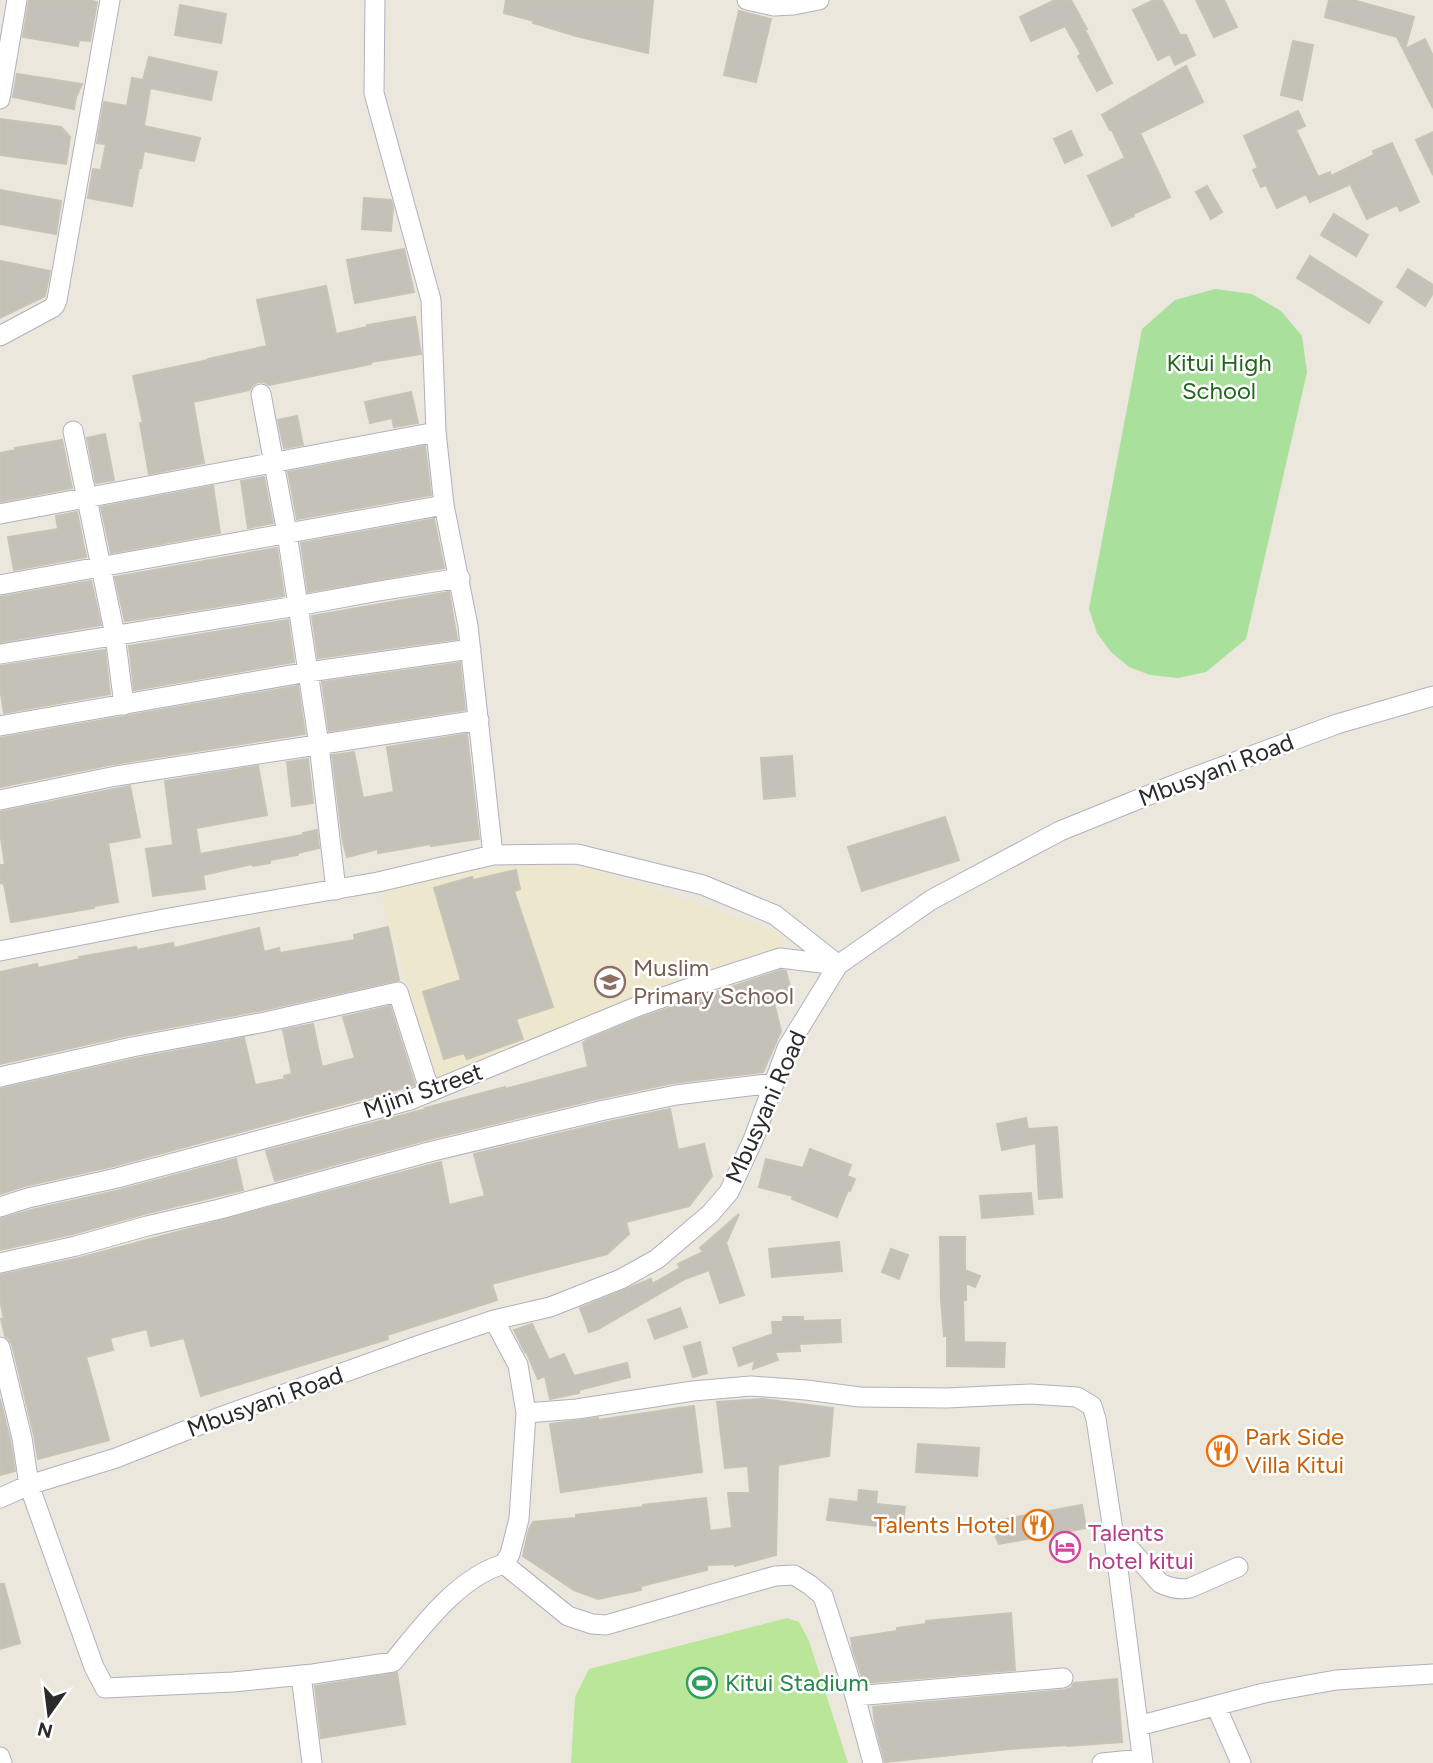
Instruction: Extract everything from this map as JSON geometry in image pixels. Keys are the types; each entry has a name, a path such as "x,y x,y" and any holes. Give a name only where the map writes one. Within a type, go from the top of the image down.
{"street":[{"path":"0,99 17,0"},
{"path":"0,336 51,308 57,300 110,0"},
{"path":"375,0 374,93 431,300 436,432 444,505 468,626 493,855"},
{"path":"747,0 774,6 819,0"},
{"path":"261,394 287,533 319,745 337,890"},
{"path":"74,431 115,635 124,705"},
{"path":"0,514 436,432"},
{"path":"0,585 444,505"},
{"path":"0,653 460,578"},
{"path":"0,726 308,672 471,649"},
{"name":"Mbusyani Road","path":"0,1498 29,1485 116,1458 420,1345 494,1320 550,1307 621,1279 657,1259 694,1229 729,1192 753,1140 788,1048 838,965 931,900 1060,831 1181,782 1338,724 1433,696"},
{"path":"0,800 116,776 479,720"},
{"path":"0,951 169,918 337,890 493,855 577,854 704,885 775,915 838,965"},
{"name":"Mjini Street","path":"0,1207 410,1100 636,1007 780,958 838,965"},
{"path":"0,1077 398,992 430,1092"},
{"path":"0,1263 76,1246 404,1159 600,1111 676,1095 774,1083"},
{"path":"0,1347 22,1438 29,1485 94,1667 105,1688 233,1682 393,1662 456,1591 491,1567 504,1564 510,1554 519,1519 526,1413 518,1365 494,1320"},
{"path":"526,1413 577,1409 693,1391 751,1386 860,1397 947,1398 1030,1394 1077,1397 1092,1406 1113,1530 1142,1761 1102,1763"},
{"path":"1113,1530 1160,1583 1167,1587 1183,1590 1238,1567"},
{"path":"504,1564 568,1616 592,1625 606,1625 775,1576 794,1575 823,1597 873,1763"},
{"path":"1138,1726 1264,1693 1336,1680 1433,1674"},
{"path":"301,1675 312,1763"},
{"path":"855,1696 1063,1678"},
{"path":"1216,1706 1241,1763"},
{"path":"0,1757 2,1763"}],"shaded area":[{"path":"508,864 591,868 776,931 785,948 437,1080 379,891"}],"green space":[{"name":"Kitui High School","path":"1215,289 1252,294 1281,311 1302,336 1307,372 1246,639 1206,672 1178,678 1150,675 1129,667 1111,652 1097,633 1089,609 1142,329 1175,300"},
{"name":"Kitui Stadium","path":"787,1618 799,1622 809,1641 848,1763 571,1763 575,1697 589,1669"}],"building":[{"path":"29,0 97,2 90,41 79,40 78,46 23,37"},
{"path":"506,0 653,0 648,53 576,36 504,13"},
{"path":"1055,0 1071,0 1112,83 1097,91 1065,26 1031,41 1020,17"},
{"path":"1154,0 1162,0 1180,35 1186,35 1195,55 1175,65 1170,54 1158,60 1133,10"},
{"path":"1196,0 1224,0 1237,27 1214,37"},
{"path":"1329,0 1353,0 1414,17 1405,49 1425,39 1433,56 1433,108 1397,37 1325,17"},
{"path":"180,5 226,14 221,43 175,35"},
{"path":"739,11 771,19 756,82 724,75"},
{"path":"1293,41 1313,45 1302,100 1281,95"},
{"path":"149,57 217,72 211,100 150,88 144,126 200,138 194,161 144,151 132,206 88,198 93,169 101,170 106,144 97,143 104,102 127,106 132,78 143,80"},
{"path":"1186,66 1203,102 1140,133 1170,197 1112,226 1088,176 1125,158 1102,115"},
{"path":"17,74 82,84 74,109 13,97"},
{"path":"1298,111 1305,126 1296,130 1318,177 1330,172 1331,176 1392,143 1419,202 1400,211 1397,205 1367,219 1351,186 1353,183 1310,202 1306,194 1277,208 1266,185 1261,187 1253,170 1258,168 1244,136"},
{"path":"0,119 61,127 70,137 66,164 0,155"},
{"path":"1071,131 1082,155 1065,163 1054,139"},
{"path":"1433,132 1433,175 1416,140"},
{"path":"1207,186 1222,212 1211,219 1196,192"},
{"path":"0,190 61,201 56,234 0,224"},
{"path":"364,198 391,200 391,231 362,229"},
{"path":"1334,214 1368,235 1356,256 1321,235"},
{"path":"404,249 414,292 355,303 347,260"},
{"path":"1310,256 1382,302 1369,323 1297,278"},
{"path":"0,261 50,271 45,296 0,318"},
{"path":"1408,269 1433,285 1433,293 1425,306 1397,287"},
{"path":"326,286 336,334 367,325 415,317 421,354 371,362 269,385 258,382 249,390 193,402 204,463 149,474 140,423 143,423 133,376 267,346 257,300"},
{"path":"411,392 418,423 394,427 392,418 370,423 365,402"},
{"path":"297,416 303,445 284,448 278,420"},
{"path":"105,434 114,480 96,483 87,438"},
{"path":"62,440 72,488 0,502 0,453"},
{"path":"425,446 431,495 297,519 288,472"},
{"path":"264,477 273,523 248,528 241,481"},
{"path":"213,486 220,533 111,553 101,507"},
{"path":"77,512 86,557 14,570 8,537 58,529 56,516"},
{"path":"434,519 444,568 308,592 301,543"},
{"path":"277,548 284,596 125,621 115,577"},
{"path":"91,581 101,625 0,642 0,597"},
{"path":"449,592 457,639 318,658 312,616"},
{"path":"288,620 294,662 134,690 129,646"},
{"path":"105,650 110,694 4,713 0,666"},
{"path":"460,663 465,710 329,731 322,682"},
{"path":"298,686 305,734 114,764 0,787 0,738"},
{"path":"467,734 479,839 378,853 378,849 347,857 332,755 354,752 363,798 394,792 387,747"},
{"path":"792,756 795,796 764,799 761,758"},
{"path":"308,759 313,803 292,806 287,762"},
{"path":"258,766 267,815 196,828 200,854 317,830 319,848 270,860 270,863 252,864 203,875 205,889 153,896 146,849 173,845 165,781"},
{"path":"130,786 140,837 108,843 118,902 11,922 4,884 0,883 0,865 5,865 0,812"},
{"path":"945,817 959,860 862,891 848,847"},
{"path":"516,870 520,889 514,891 553,1007 516,1019 523,1039 467,1059 464,1053 444,1059 423,992 461,980 434,888 472,877 473,880"},
{"path":"388,927 399,980 0,1064 0,972 37,964 38,968 80,959 79,957 136,947 137,950 173,943 174,948 259,928 264,952 279,948 280,953 355,940 354,935"},
{"path":"781,970 786,971 791,991 772,995 781,1031 763,1072 673,1083 597,1099 426,1140 275,1181 266,1151 588,1067 583,1043 587,1040 640,1018"},
{"path":"390,1006 415,1085 0,1194 0,1089 244,1038 255,1085 285,1079 284,1076 292,1074 283,1030 313,1024 322,1067 355,1058 343,1017"},
{"path":"670,1109 678,1150 704,1144 712,1176 689,1206 626,1222 629,1234 607,1254 492,1284 497,1300 387,1335 388,1339 201,1396 184,1338 151,1346 147,1329 110,1338 113,1350 86,1357 109,1440 38,1459 12,1344 5,1336 1,1319 4,1318 0,1300 0,1275 79,1258 441,1162 449,1205 485,1196 474,1154"},
{"path":"1026,1118 1028,1129 1057,1127 1062,1197 1039,1199 1036,1143 1002,1150 997,1124"},
{"path":"810,1149 851,1165 847,1176 855,1179 837,1217 792,1199 793,1196 759,1187 766,1159 803,1168"},
{"path":"236,1159 243,1190 0,1250 0,1219"},
{"path":"1031,1193 1033,1214 982,1218 980,1196"},
{"path":"739,1214 726,1243 744,1295 720,1303 709,1270 685,1279 589,1332 580,1308 651,1279 652,1284 680,1268 678,1264 703,1252 700,1248"},
{"path":"940,1237 965,1237 965,1270 980,1276 975,1287 966,1283 966,1300 963,1300 964,1342 1005,1343 1004,1367 947,1366 947,1336 944,1336 941,1300"},
{"path":"839,1242 842,1271 772,1277 769,1249"},
{"path":"891,1249 908,1255 899,1279 882,1272"},
{"path":"680,1308 687,1327 655,1339 648,1320"},
{"path":"783,1317 803,1317 803,1321 840,1320 841,1342 799,1344 800,1351 775,1352 778,1360 753,1369 755,1360 739,1366 733,1348 773,1334 772,1322 783,1322"},
{"path":"532,1324 549,1360 564,1354 574,1376 627,1363 630,1377 550,1399 545,1376 538,1379 514,1330"},
{"path":"700,1342 707,1373 693,1377 684,1347"},
{"path":"0,1399 15,1471 0,1475"},
{"path":"763,1399 833,1408 829,1456 778,1465 776,1555 735,1566 707,1565 707,1570 641,1586 641,1590 598,1599 574,1590 523,1556 533,1522 576,1518 576,1515 643,1505 706,1498 710,1531 732,1528 728,1493 750,1493 748,1466 725,1468 717,1402"},
{"path":"694,1406 702,1472 561,1492 550,1424"},
{"path":"918,1444 979,1448 977,1476 916,1472"},
{"path":"859,1490 877,1492 876,1504 905,1507 902,1529 827,1520 830,1499 858,1502"},
{"name":"Talents Hotel","path":"1082,1505 1086,1528 999,1544 989,1522"},
{"path":"0,1584 4,1584 20,1643 0,1649"},
{"path":"1011,1613 1015,1670 864,1683 851,1638 897,1631 897,1628 926,1624 926,1621"},
{"path":"397,1673 405,1724 321,1738 315,1686"},
{"path":"1117,1679 1122,1742 1009,1749 885,1762 873,1707 1064,1690 1071,1688 1074,1683"}],"place":[{"name":"Muslim Primary School","path":"610,982"},
{"name":"Park Side Villa Kitui","path":"1222,1451"},
{"name":"Talents Hotel","path":"1038,1525"},
{"name":"Talents hotel kitui","path":"1065,1547"},
{"name":"Kitui Stadium","path":"702,1683"}]}
